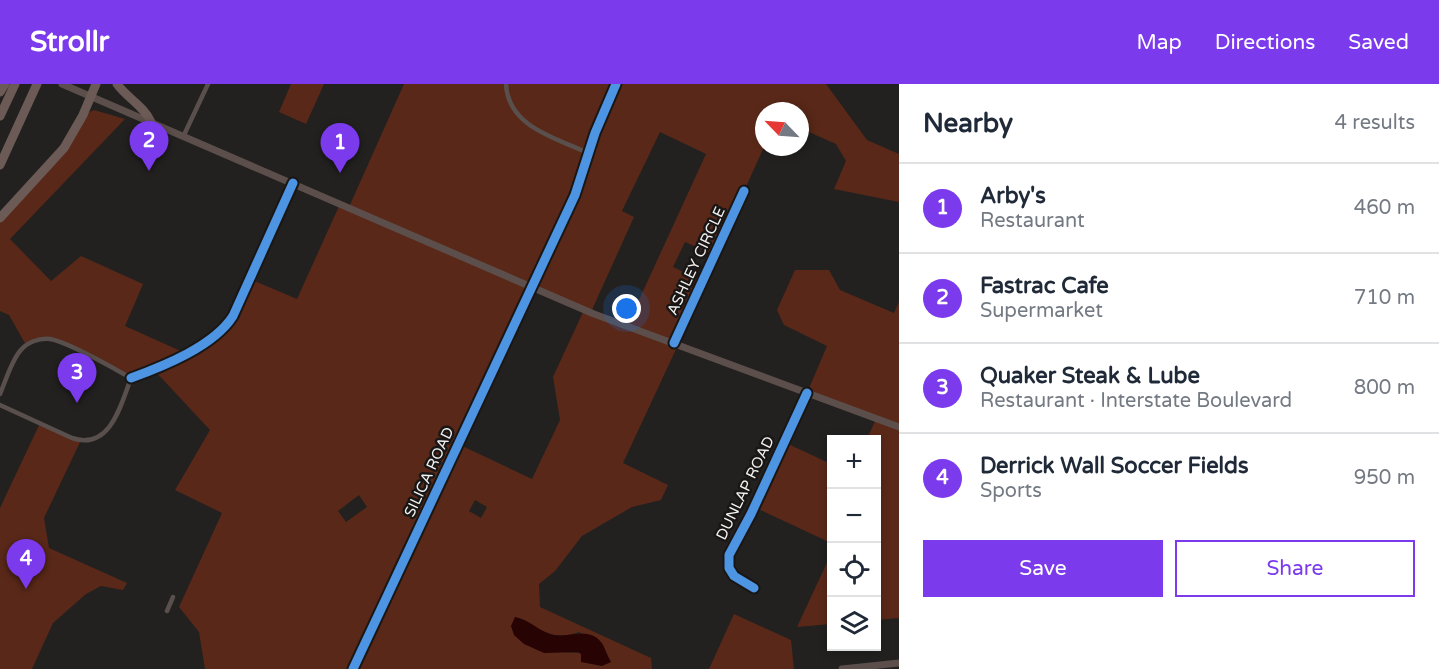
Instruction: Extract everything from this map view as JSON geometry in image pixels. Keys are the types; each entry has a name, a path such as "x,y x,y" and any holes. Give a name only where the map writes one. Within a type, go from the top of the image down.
{"highway":[{"path":"0,92 5,84"},
{"path":"0,116 15,84"},
{"path":"0,165 37,84"},
{"path":"0,218 64,148 83,115 96,84"},
{"path":"117,84 128,97 147,112 152,122"}],"main road":[{"path":"62,84 594,314 899,427"},
{"name":"SILICA ROAD","path":"353,669 532,288"},
{"path":"842,669 899,663"}],"street":[{"path":"184,135 208,84"},
{"path":"506,84 511,105 526,123 588,153"},
{"path":"532,288 575,195 588,153 616,84"},
{"path":"0,405 72,438 92,440 104,434 112,424 131,378 203,344 224,328 232,316 293,183"},
{"name":"ASHLEY CIRCLE","path":"674,343 744,191"},
{"path":"0,394 20,351 26,345 46,339 58,341 131,378"},
{"name":"DUNLAP ROAD","path":"754,588 734,576 729,568 729,555 807,393"},
{"path":"167,611 173,597"}],"shaded area":[{"path":"291,84 324,84 306,124 279,112"},
{"path":"404,84 826,84 867,140 899,154 899,202 834,189 846,161 836,144 809,132 809,102 755,102 755,156 760,156 715,255 685,242 673,267 703,281 674,342 678,345 623,463 668,485 661,500 632,507 582,536 555,571 539,584 540,607 651,658 652,669 205,669 199,632 179,607 222,513 175,490 210,430 154,370 131,378 58,341 46,339 26,345 9,315 0,311 0,218 33,182 83,115 94,110 125,119 10,239 51,281 81,256 143,284 125,326 185,353 224,328 250,279 297,299 340,204 349,207","holes":["660,132 706,154 627,326 591,312 634,217 622,211","532,288 584,310 553,377 560,420 532,479 458,444","359,495 367,507 346,522 338,511","475,500 487,507 481,518 469,511","536,628 557,635 579,632 602,643 606,655 563,652 514,635 514,629"]},
{"path":"795,270 829,270 840,290 894,313 899,302 899,618 881,620 881,435 869,435 876,419 807,393 827,346 784,325 777,310"},
{"path":"40,423 81,440 44,518 49,548 127,583 123,590 101,586 86,594 53,623 32,669 0,669 0,508"},
{"path":"784,442 827,462 827,541 754,507"},
{"path":"827,563 827,624 797,627"},
{"path":"734,614 791,640 794,669 709,669"},
{"path":"515,617 550,634 592,635 603,645 611,662 602,666 581,662 581,654 578,652 544,653 524,644 514,635 511,626"}],"cycle path":[{"path":"353,669 575,195 595,133 616,84"},
{"path":"131,378 187,354 225,327 233,316 293,183"},
{"path":"674,343 744,191"},
{"path":"754,588 734,576 729,568 729,555 751,514 807,393"}],"place":[{"name":"Fastrac Cafe","path":"149,171"},
{"name":"Arby's","path":"340,173"},
{"name":"Quaker Steak & Lube","path":"77,403"},
{"name":"Derrick Wall Soccer Fields","path":"26,589"}]}
